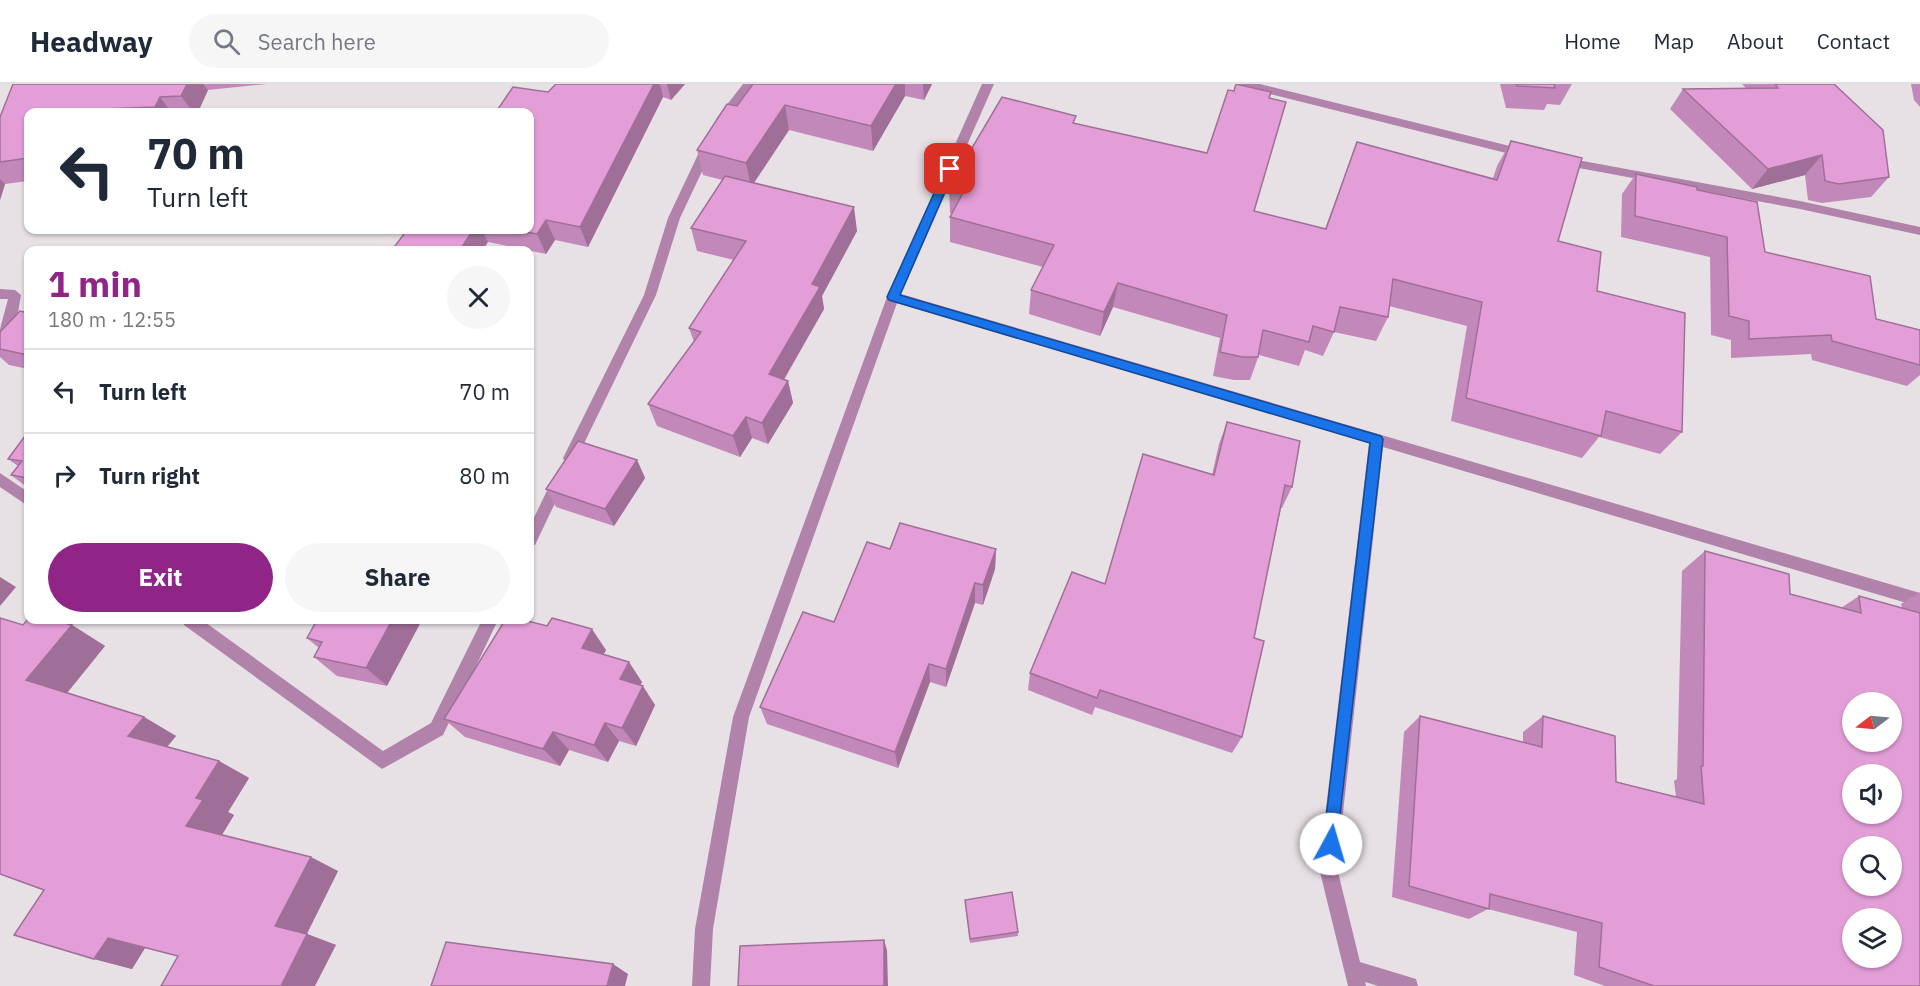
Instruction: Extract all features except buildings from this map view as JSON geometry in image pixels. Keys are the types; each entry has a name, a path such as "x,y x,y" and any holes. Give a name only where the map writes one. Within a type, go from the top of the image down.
{"street":[{"path":"534,532 650,295 674,218 718,125 723,115 749,84"},
{"path":"701,986 704,929 741,717 893,297 988,84"},
{"path":"1246,84 1541,157 1800,205 1920,231"},
{"path":"0,294 15,295 9,325 0,340"},
{"path":"893,297 1920,600"},
{"path":"1377,439 1328,868 1355,977 1409,986"},
{"path":"0,479 24,497"},
{"path":"195,624 382,761 437,729 488,624"}],"route":[{"path":"950,169 893,297 1377,439 1331,844"}]}
